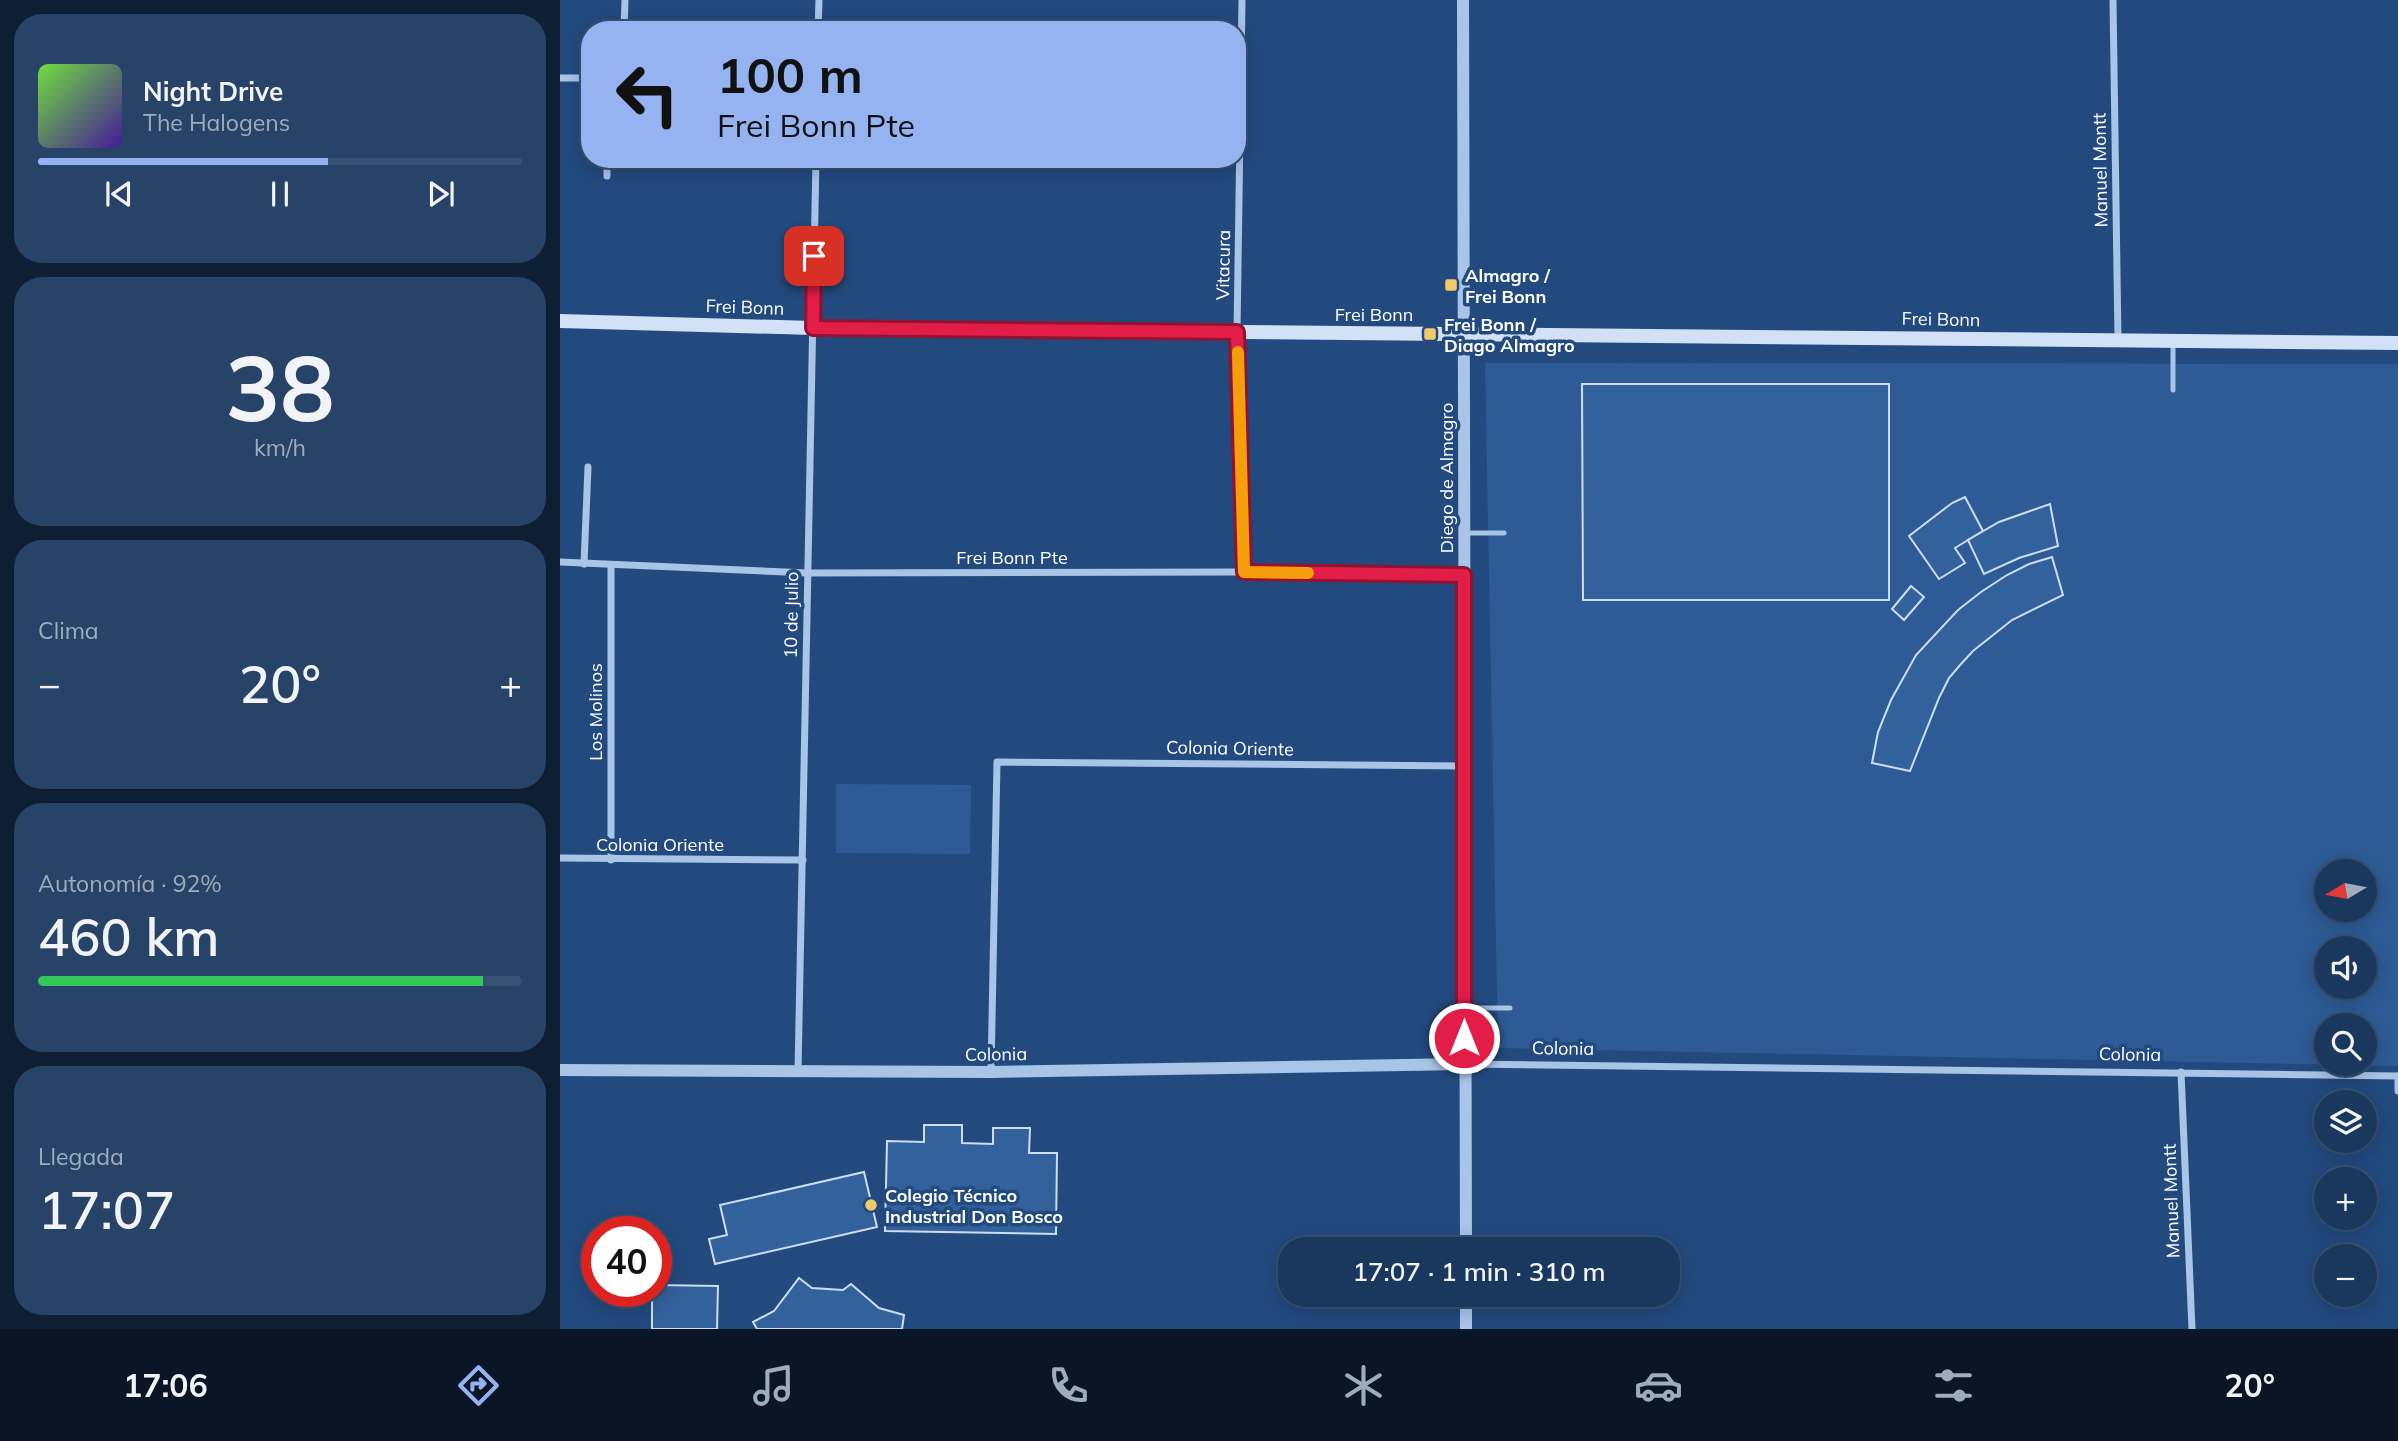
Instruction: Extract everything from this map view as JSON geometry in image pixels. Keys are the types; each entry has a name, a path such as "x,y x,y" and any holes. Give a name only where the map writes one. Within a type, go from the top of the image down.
{"main road":[{"name":"Frei Bonn","path":"560,321 813,328 2398,343"}],"street":[{"path":"624,21 625,0"},
{"path":"818,0 818,21"},
{"name":"Vitacura","path":"1241,21 1242,0"},
{"name":"Diego de Almagro","path":"1463,0 1466,1237"},
{"name":"Manuel Montt","path":"2113,0 2118,340"},
{"path":"560,78 581,78"},
{"path":"607,168 607,176"},
{"name":"10 de Julio","path":"799,1072 816,168"},
{"name":"Vitacura","path":"1238,168 1237,332 1244,572"},
{"path":"584,565 588,467"},
{"name":"Frei Bonn Pte","path":"560,562 807,573 1244,572 1464,575"},
{"name":"Los Molinos","path":"611,565 611,860"},
{"name":"Colonia Oriente","path":"991,1072 997,762 1463,766"},
{"name":"Colonia Oriente","path":"560,858 803,860"},
{"name":"Colonia","path":"560,1070 991,1072 1464,1064 2398,1076"},
{"name":"Manuel Montt","path":"2182,1072 2192,1329"},
{"path":"2398,1076 2398,1091"},
{"path":"1466,1307 1466,1329"}],"lane":[{"path":"2172,390 2173,341"},
{"path":"1464,533 1504,533"},
{"path":"1464,1008 1510,1008"}],"shaded area":[{"path":"1485,363 2398,364 2398,1066 2377,1066 2377,1013 2314,1013 2314,1064 1498,1048"},
{"path":"836,784 971,785 970,854 836,853"}],"building":[{"path":"1582,384 1889,384 1889,600 1583,600"},
{"path":"1965,497 1983,531 1955,548 1965,563 1939,579 1909,536 1952,503"},
{"path":"2050,504 2058,546 2019,558 1984,574 1968,540 1999,522"},
{"path":"2052,557 2063,595 2012,620 1961,664 1949,678 1939,698 1910,771 1872,763 1878,732 1891,700 1916,655 1958,610 1981,592 2029,564"},
{"path":"1911,586 1924,597 1904,620 1892,609"},
{"path":"924,1125 962,1125 962,1143 993,1144 993,1128 1030,1128 1029,1153 1057,1153 1056,1234 885,1231 887,1141 924,1142"},
{"path":"864,1172 877,1227 715,1264 709,1239 727,1235 720,1205"},
{"path":"799,1278 812,1288 843,1290 851,1284 879,1308 904,1315 902,1329 757,1329 753,1322 774,1311"},
{"path":"672,1285 718,1286 717,1329 652,1329 652,1307 672,1307"}],"slow traffic":[{"path":"1238,352 1244,572 1308,573"}],"place":[{"name":"Almagro / Frei Bonn","path":"1451,285"},
{"name":"Frei Bonn / Diago Almagro","path":"1430,334"},
{"name":"Colegio Técnico Industrial Don Bosco","path":"871,1205"}],"route":[{"path":"814,256 813,328 1237,332 1244,572 1464,575 1464,1038"}]}
